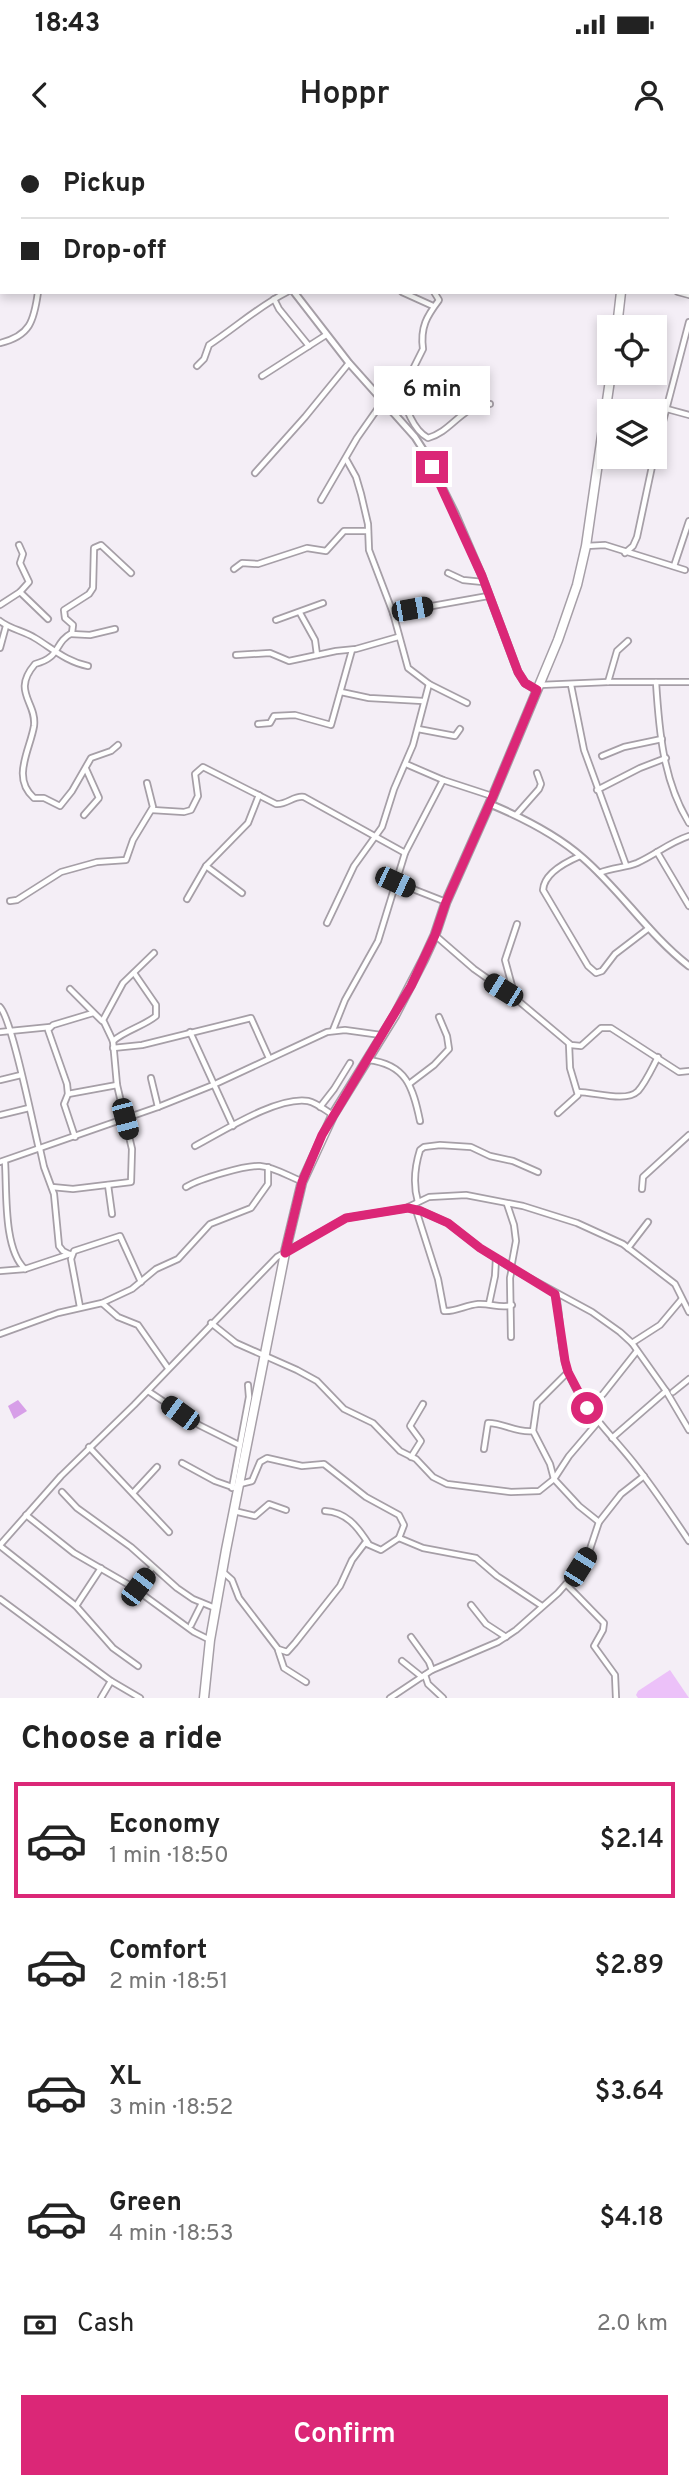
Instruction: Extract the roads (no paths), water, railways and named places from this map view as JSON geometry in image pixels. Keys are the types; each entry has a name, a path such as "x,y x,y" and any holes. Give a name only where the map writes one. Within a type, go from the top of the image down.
{"highway":[{"path":"618,315 621,294"},
{"path":"204,1698 215,1608 237,1487 302,1182 333,1115 411,986 435,935 446,902 568,614 586,546 609,385"}],"street":[{"path":"0,343 16,339 29,327 37,294"},
{"path":"198,366 209,345 283,294"},
{"path":"295,294 424,451 455,513 518,672 525,683 538,688 608,682 689,682"},
{"path":"406,294 433,306"},
{"path":"392,411 423,349 425,321 439,300 435,294"},
{"path":"274,299 309,346"},
{"path":"689,322 667,409 689,415"},
{"path":"262,376 326,335"},
{"path":"255,472 287,439 349,363"},
{"path":"402,390 412,419 422,435 428,438 438,434 470,408 490,404"},
{"path":"321,500 357,438 383,401"},
{"path":"346,459 356,477 368,531 369,550 393,612 408,668 429,684 467,703"},
{"path":"625,553 637,537 651,469"},
{"path":"674,566 689,521"},
{"path":"234,569 242,563 258,564 307,548 326,551 344,531 368,531"},
{"path":"0,604 20,592 29,581 21,566 23,554 19,545"},
{"path":"71,634 73,625 63,612 65,608 89,594 93,588 94,548 101,545 131,573"},
{"path":"586,546 606,545 685,570"},
{"path":"447,573 463,580 483,582"},
{"path":"20,592 48,619"},
{"path":"393,612 488,596"},
{"path":"276,620 323,603"},
{"path":"300,613 315,640 317,655"},
{"path":"0,621 35,638 55,653 88,666"},
{"path":"0,648 6,626"},
{"path":"115,629 90,635 71,634 61,640 55,653 47,660 35,664 25,682 25,694 34,722 22,767 25,787 34,798 44,798 60,806 94,755 111,751 118,745"},
{"path":"236,655 270,653 289,662 352,650 398,637"},
{"path":"608,682 617,651 628,641"},
{"path":"258,724 270,723 274,716 289,715 331,725 352,650"},
{"path":"656,682 667,774 689,823"},
{"path":"327,923 354,866 376,838 406,764 429,684"},
{"path":"571,685 579,734 626,865"},
{"path":"341,692 369,698 423,701"},
{"path":"418,729 455,736 460,729"},
{"path":"602,756 624,747 662,739"},
{"path":"597,790 666,758"},
{"path":"406,764 491,800 566,844 689,966"},
{"path":"152,810 191,810 198,796 195,774 203,767 282,805 304,797 405,853"},
{"path":"84,815 99,798 86,769"},
{"path":"515,816 539,789 541,784 537,773"},
{"path":"333,1030 345,1000 378,941 405,853 443,780"},
{"path":"10,901 16,901 61,872 97,862 126,860 133,840 152,810 153,803 147,783"},
{"path":"187,899 206,866 248,823 259,795"},
{"path":"598,873 639,862 689,836"},
{"path":"657,852 689,906"},
{"path":"581,856 552,873 544,883 543,890 588,966 596,972 602,971 615,954 649,928"},
{"path":"206,866 242,893"},
{"path":"395,882 446,902"},
{"path":"515,998 505,960 517,924"},
{"path":"435,935 569,1043 581,1046 597,1031 611,1028 679,1072 689,1071"},
{"path":"103,1022 104,1015 123,983 154,953"},
{"path":"113,1041 129,1029 156,1016 156,1006 134,973"},
{"path":"52,1187 73,1189 128,1184 131,1181 132,1149 117,1085 113,1041 103,1022 70,989"},
{"path":"0,1007 6,1014 45,1172 52,1187 60,1246 70,1254"},
{"path":"0,1032 50,1027 93,1013"},
{"path":"409,1084 434,1065 449,1049 439,1017"},
{"path":"113,1048 142,1045 251,1018 269,1058"},
{"path":"50,1027 50,1037 67,1084 68,1094 64,1104 75,1137"},
{"path":"25,1269 17,1259 8,1222 2,1162 158,1107 333,1030 382,1035"},
{"path":"190,1032 233,1126"},
{"path":"558,1113 573,1102 578,1092 570,1068 569,1043"},
{"path":"578,1092 632,1096 640,1089 658,1057"},
{"path":"367,1060 394,1066 409,1084 420,1121"},
{"path":"320,1107 350,1063"},
{"path":"0,1080 21,1075"},
{"path":"151,1078 158,1107"},
{"path":"68,1094 117,1085"},
{"path":"195,1146 261,1111 285,1105 307,1101 333,1115"},
{"path":"0,1115 29,1108"},
{"path":"642,1189 643,1177 689,1135"},
{"path":"418,1202 415,1174 420,1150 428,1146 471,1147 538,1172"},
{"path":"186,1187 205,1178 255,1166 268,1167 302,1182"},
{"path":"0,1334 80,1307 102,1303 132,1289 156,1269 178,1259 211,1224 251,1208 268,1184 268,1167"},
{"path":"108,1185 112,1214"},
{"path":"138,1666 113,1648 76,1606 1,1543 89,1447 148,1391 277,1257 346,1218 408,1208 429,1197 453,1194 523,1206 612,1237 675,1283 689,1312"},
{"path":"506,1204 514,1225 516,1241 510,1278 511,1337"},
{"path":"408,1208 444,1220 512,1268 592,1312 620,1332 632,1343 666,1391 689,1430"},
{"path":"416,1210 438,1279 444,1311 469,1305 489,1304 505,1308 512,1305"},
{"path":"628,1248 648,1222"},
{"path":"0,1271 25,1269 120,1236 141,1282"},
{"path":"70,1254 80,1307"},
{"path":"489,1304 496,1272 496,1257"},
{"path":"555,1294 568,1372 587,1408 644,1476 689,1541"},
{"path":"632,1343 660,1325 681,1300"},
{"path":"102,1303 118,1317 138,1325 169,1368"},
{"path":"211,1324 229,1339 317,1381 344,1409 373,1423 393,1446 420,1462 439,1481 455,1486 533,1492 539,1490 554,1479 569,1456 598,1422"},
{"path":"587,1408 603,1394 637,1351"},
{"path":"568,1372 537,1403 533,1432 550,1464 554,1479 579,1506 599,1522"},
{"path":"673,1392 689,1378"},
{"path":"237,1487 239,1445 249,1397 248,1385"},
{"path":"148,1391 199,1425 239,1445"},
{"path":"612,1438 666,1391"},
{"path":"411,1457 421,1441 410,1426 424,1404"},
{"path":"484,1449 486,1428 491,1422 518,1432 533,1432"},
{"path":"89,1447 169,1532"},
{"path":"182,1462 237,1487 252,1481 260,1462 267,1458 302,1466 324,1464 366,1497 399,1515 404,1525 399,1538 381,1550 368,1544 351,1521 342,1515 325,1511"},
{"path":"133,1493 157,1467"},
{"path":"390,1698 432,1670 506,1637 542,1606 566,1584 588,1555 599,1522 621,1494 644,1476"},
{"path":"62,1492 77,1508 131,1547 177,1588 215,1608"},
{"path":"234,1511 255,1516 269,1504 286,1510"},
{"path":"26,1515 57,1541 210,1640"},
{"path":"399,1538 423,1548 476,1558 497,1576 542,1606"},
{"path":"278,1649 287,1652 295,1643 340,1586 359,1548 368,1544"},
{"path":"76,1606 101,1568"},
{"path":"138,1587 152,1568"},
{"path":"222,1571 232,1580 239,1598 278,1649 284,1668 306,1682"},
{"path":"566,1584 604,1623 594,1646 615,1675 617,1698"},
{"path":"0,1599 111,1681 141,1698"},
{"path":"191,1625 202,1603"},
{"path":"471,1605 486,1624 506,1637"},
{"path":"411,1637 432,1670"},
{"path":"402,1661 423,1676 443,1698"},
{"path":"101,1698 111,1681"}]}
